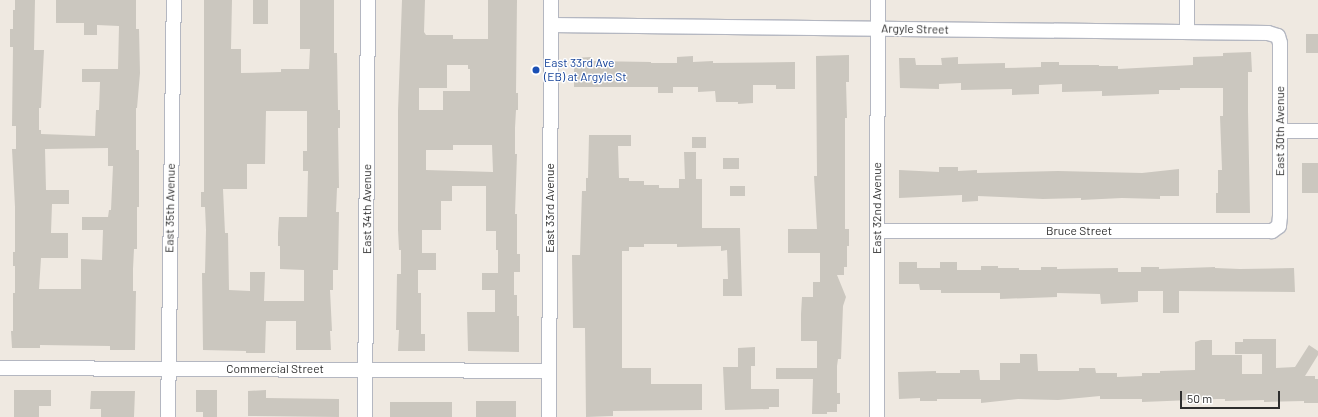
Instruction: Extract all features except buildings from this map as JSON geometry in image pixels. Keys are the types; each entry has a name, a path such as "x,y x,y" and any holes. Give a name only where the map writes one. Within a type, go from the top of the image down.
{"street":[{"name":"East 35th Avenue","path":"168,417 174,0"},
{"name":"East 34th Avenue","path":"365,417 368,0"},
{"name":"East 33rd Avenue","path":"549,417 551,0"},
{"name":"East 32nd Avenue","path":"877,417 878,0"},
{"path":"1187,0 1187,32"},
{"name":"Argyle Street","path":"551,25 1268,33 1278,36"},
{"name":"East 30th Avenue","path":"1278,36 1280,43 1279,226"},
{"path":"1280,131 1318,131"},
{"name":"Bruce Street","path":"877,231 1272,231 1279,226"},
{"name":"Commercial Street","path":"0,368 549,371"}],"place":[{"name":"East 33rd Ave (EB) at Argyle St","path":"536,70"}]}
